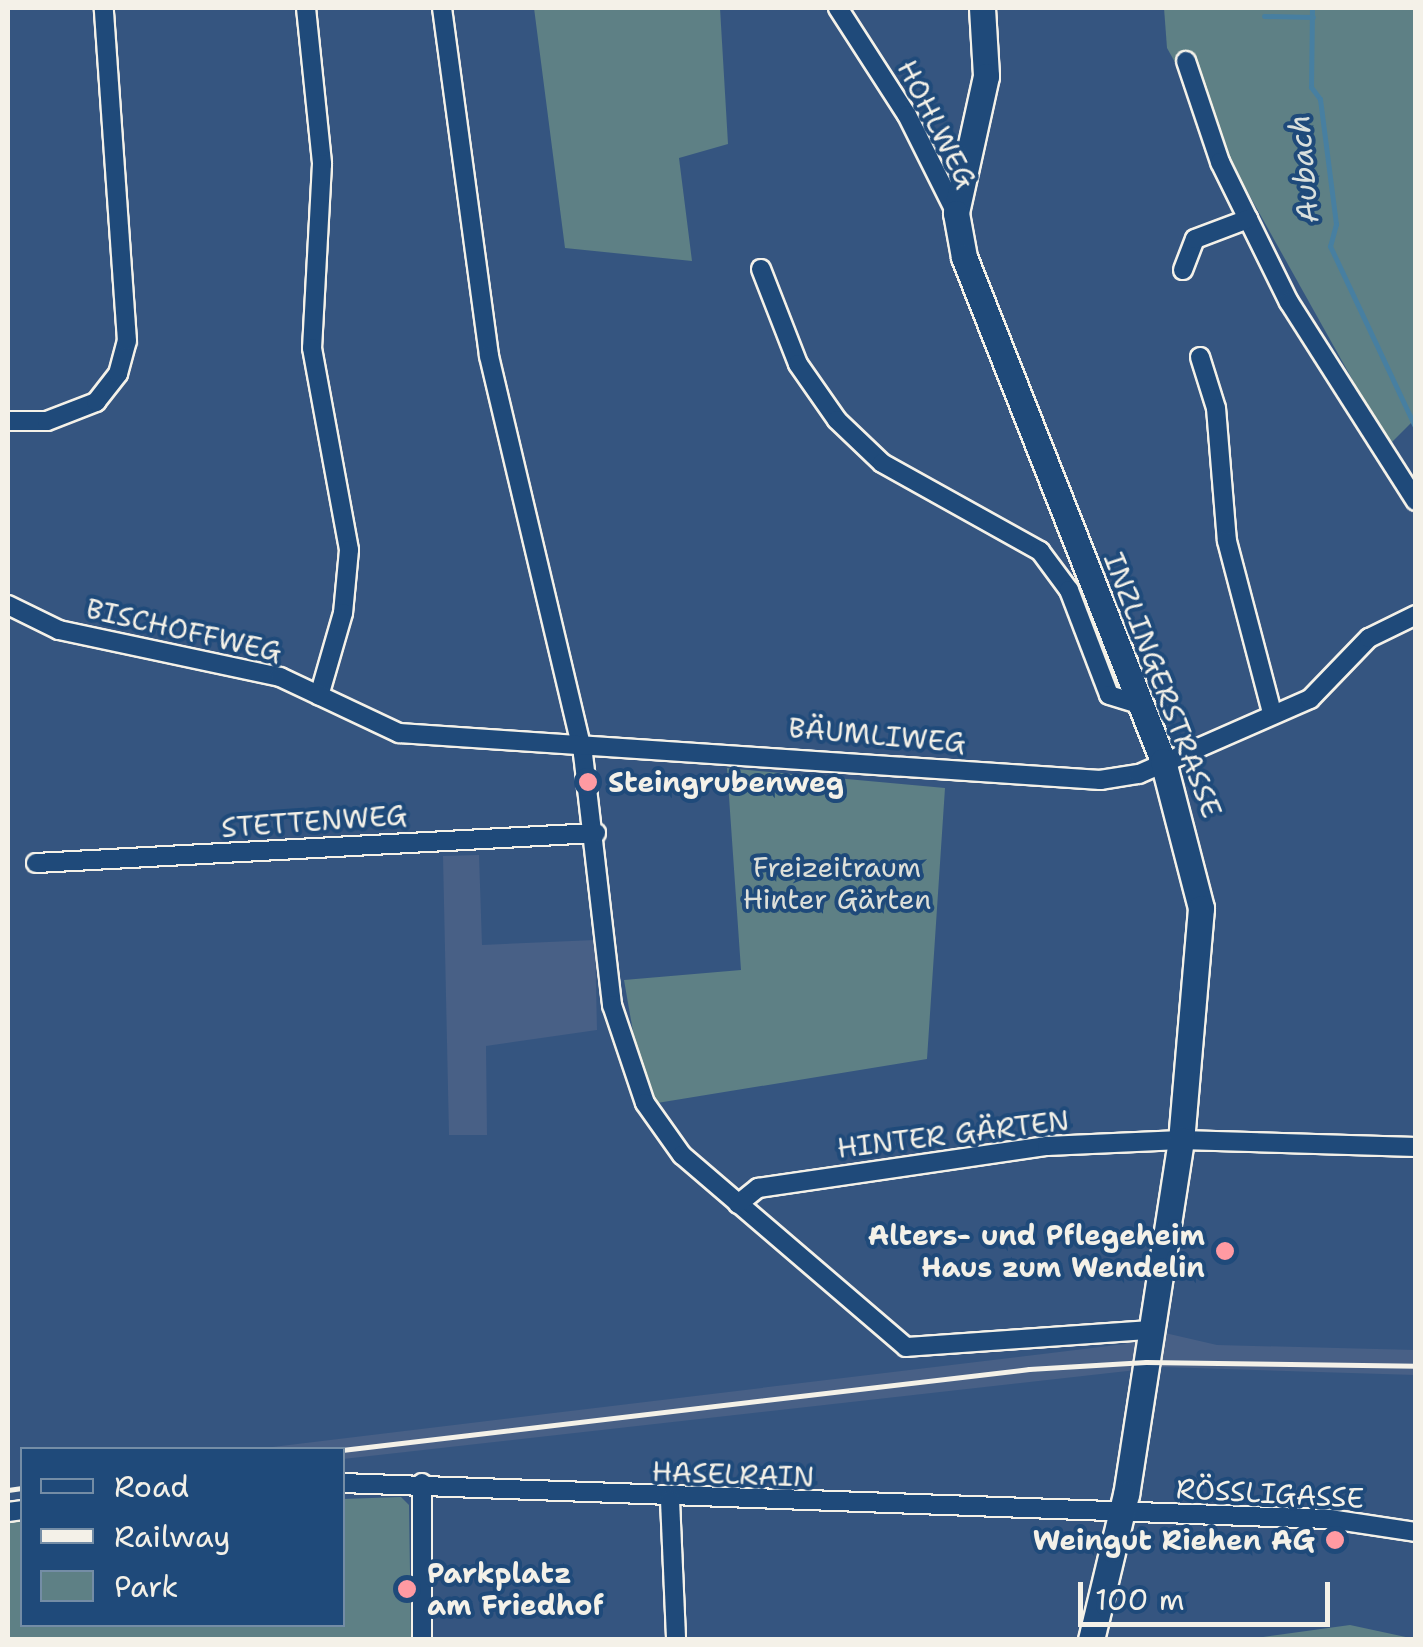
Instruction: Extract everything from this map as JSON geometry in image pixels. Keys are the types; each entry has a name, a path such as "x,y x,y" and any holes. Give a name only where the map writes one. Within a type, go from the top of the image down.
{"street":[{"path":"8,421 47,422 96,402 118,374 127,341 104,8"},
{"path":"306,8 322,164 312,348 349,550 343,613 319,696"},
{"path":"442,8 489,356 582,744 596,833 612,1005 635,1083 682,1155 906,1348 1152,1330"},
{"name":"HOHLWEG","path":"838,8 906,114 956,213"},
{"name":"INZLINGERSTRASSE","path":"982,8 986,76 956,213 964,257 1163,761 1201,908 1181,1140 1121,1515 1090,1640"},
{"path":"1186,61 1248,219 1289,302 1416,501"},
{"path":"1183,270 1195,240 1248,219"},
{"path":"761,269 798,364 830,412 882,463 1040,551 1068,590 1109,695 1142,705"},
{"path":"1200,357 1216,408 1227,541 1272,713"},
{"name":"BISCHOFFWEG","path":"8,605 59,630 280,678 399,733 582,744"},
{"name":"BÄUMLIWEG","path":"582,744 1100,780 1163,761 1310,698 1369,638 1416,614"},
{"name":"STETTENWEG","path":"36,862 596,833"},
{"name":"HINTER GÄRTEN","path":"738,1204 758,1188 1047,1146 1181,1140 1416,1147"},
{"name":"HASELRAIN","path":"345,1483 422,1483 670,1500 1121,1515"},
{"path":"422,1483 422,1640"},
{"path":"670,1500 676,1640"},
{"name":"RÖSSLIGASSE","path":"1121,1515 1330,1519 1416,1532"}],"shaded area":[{"path":"479,855 482,945 595,940 597,1030 486,1046 487,1135 449,1135 443,856"},
{"path":"1152,1330 1217,1345 1415,1350 1415,1375 1163,1367 345,1459 345,1447 273,1447 1125,1344"}],"green space":[{"path":"534,8 720,8 728,144 679,158 692,261 565,248"},
{"path":"1164,8 1415,8 1415,419 1389,445 1167,48"},
{"name":"Freizeitraum Hinter Gärten","path":"727,768 945,788 927,1059 657,1103 635,1043 624,980 741,970"},
{"path":"401,1497 409,1505 411,1639 8,1639 8,1522 20,1520 20,1627 345,1627 345,1499"},
{"path":"1350,1625 1415,1639 1249,1639"}],"waterway":[{"name":"Aubach","path":"1312,8 1311,87 1320,99 1336,224 1330,246 1416,429"},
{"path":"1264,16 1313,17"}],"railway":[{"path":"345,1450 1029,1369 1146,1362 1416,1366"},
{"path":"8,1490 20,1488"}],"place":[{"name":"Steingrubenweg","path":"588,782"},
{"name":"Alters- und Pflegeheim Haus zum Wendelin","path":"1225,1251"},
{"name":"Weingut Riehen AG","path":"1335,1540"},
{"name":"Parkplatz am Friedhof","path":"407,1589"}]}
